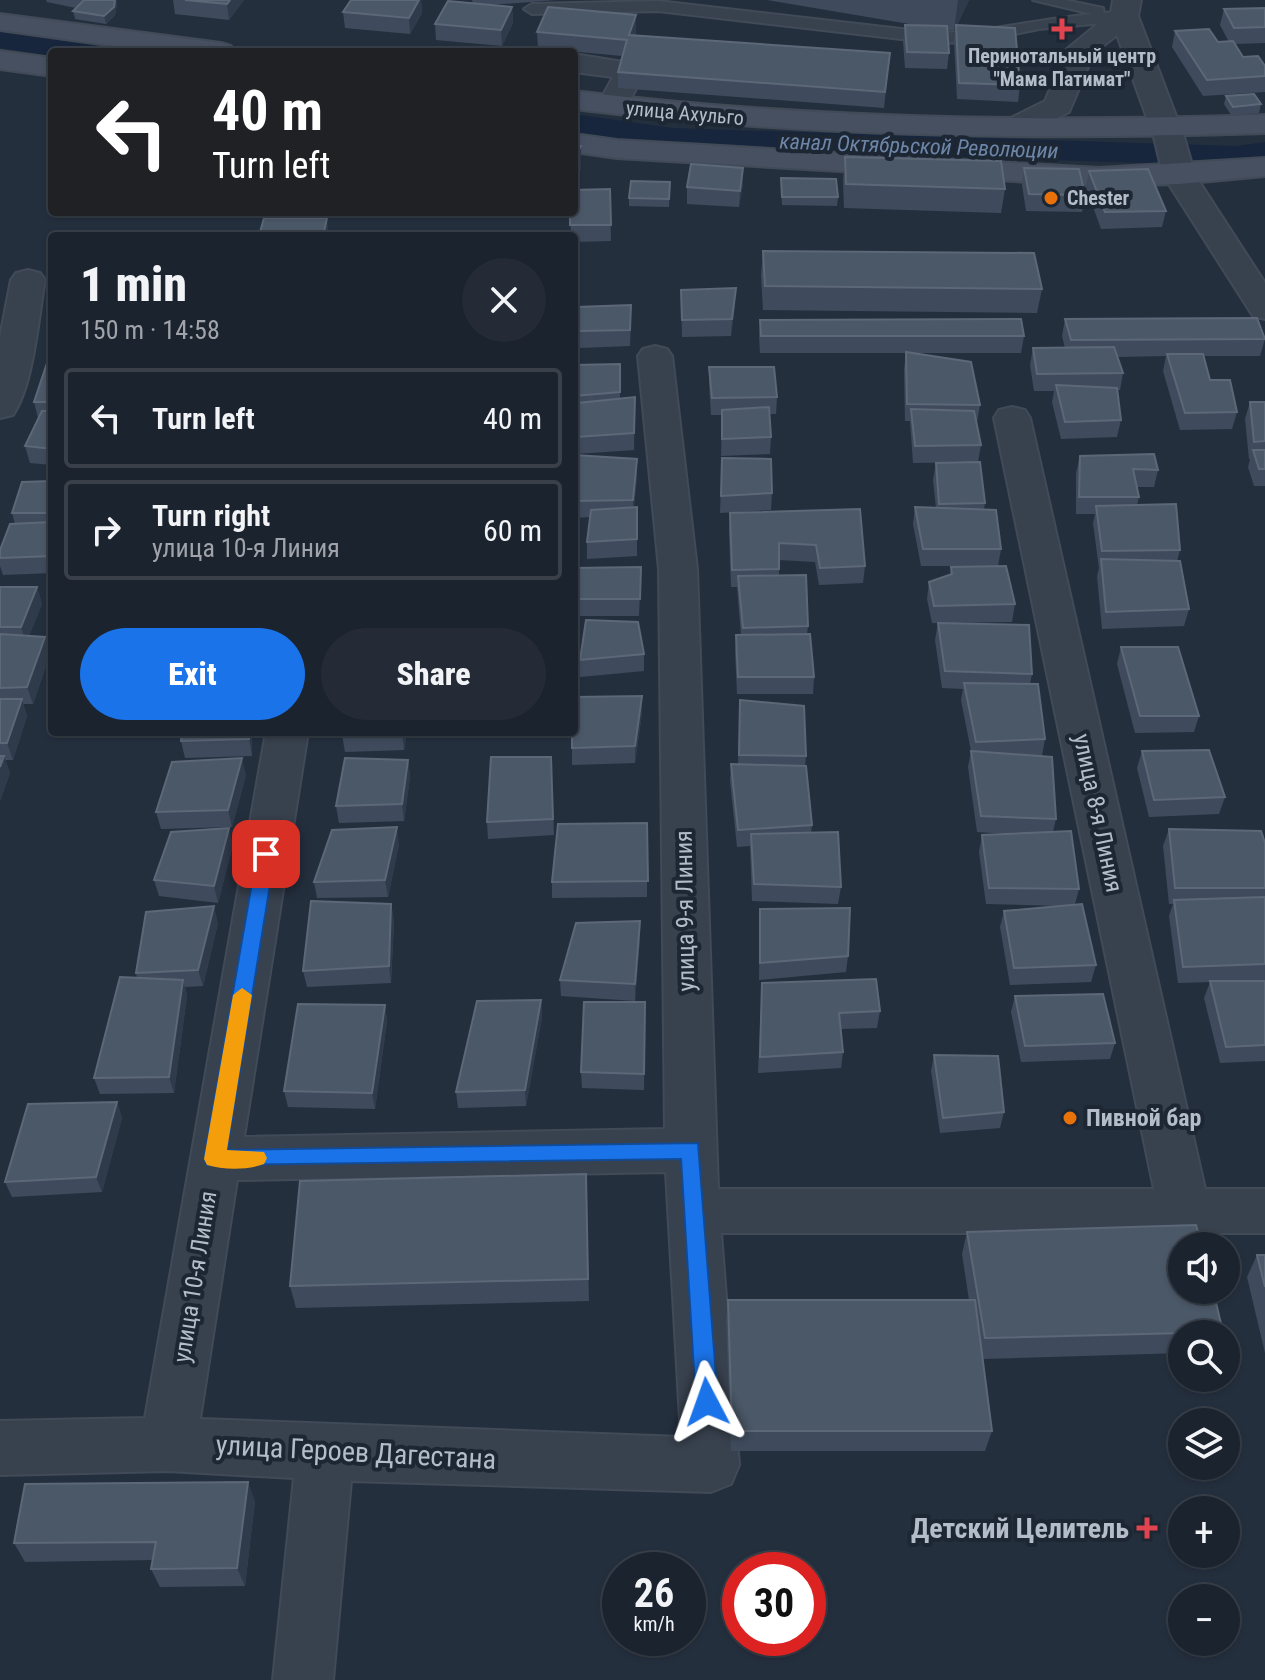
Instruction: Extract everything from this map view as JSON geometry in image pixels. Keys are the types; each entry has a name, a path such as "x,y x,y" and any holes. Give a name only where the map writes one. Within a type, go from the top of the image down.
{"main road":[{"path":"0,22 192,48"},
{"path":"0,60 48,66"},
{"name":"улица Ахульго","path":"578,101 819,123 1014,128"},
{"path":"1014,128 1166,132 1265,124"},
{"path":"578,144 617,149 1099,177 1179,175 1265,167"}],"street":[{"name":"улица Ахульго","path":"1014,128 1058,106 1081,49 1126,8"},
{"path":"1126,8 1179,175 1265,309"},
{"path":"578,64 631,71 612,106"},
{"path":"0,407 10,375 28,280"},
{"name":"улица 9-я Линия","path":"655,356 678,569 690,1150 711,1465"},
{"name":"улица 8-я Линия","path":"1012,418 1184,1208"},
{"name":"улица 10-я Линия","path":"168,1444 286,736"},
{"path":"215,1159 690,1150"},
{"path":"694,1211 1184,1208 1265,1211"},
{"name":"улица Героев Дагестана","path":"0,1448 168,1444 325,1453 711,1465"},
{"path":"303,1680 325,1453"}],"lane":[{"path":"1041,0 1126,8"},
{"path":"1093,0 1126,8"},
{"path":"532,9 658,6 936,38 976,37 1126,8"}],"building":[{"path":"84,0 115,0 114,7 104,16 73,11"},
{"path":"185,0 230,0 227,4"},
{"path":"351,0 419,0 409,18 343,12"},
{"path":"448,1 512,7 501,30 435,24"},
{"path":"548,7 636,15 629,35 890,53 885,92 618,72 627,40 537,32"},
{"path":"1265,8 1265,27 1234,28 1224,9"},
{"path":"905,25 947,26 949,53 907,52"},
{"path":"956,25 1015,28 1020,85 959,83"},
{"path":"1209,29 1218,42 1233,41 1243,57 1258,56 1265,66 1265,76 1207,80 1175,31"},
{"path":"1254,94 1261,104 1233,107 1226,96"},
{"path":"845,157 1001,161 1005,189 846,184"},
{"path":"691,164 743,168 740,191 687,187"},
{"path":"1024,168 1079,169 1085,195 1029,194"},
{"path":"1148,169 1166,211 1105,212 1089,171"},
{"path":"781,178 836,179 838,197 782,197"},
{"path":"631,181 670,182 669,199 629,198"},
{"path":"610,189 611,225 570,225 570,216 578,216 578,190"},
{"path":"264,218 327,218 324,232 260,232"},
{"path":"763,251 1034,253 1042,289 765,286"},
{"path":"736,288 732,319 682,320 681,290"},
{"path":"631,305 630,330 579,331 578,307"},
{"path":"1257,318 1265,339 1071,340 1065,319"},
{"path":"1021,319 1024,336 761,336 760,320"},
{"path":"1114,347 1123,373 1037,374 1033,348"},
{"path":"906,352 971,362 980,405 907,404"},
{"path":"1167,354 1203,354 1210,380 1230,380 1237,412 1185,413"},
{"path":"47,363 48,363 48,402 34,402"},
{"path":"620,364 620,392 578,396 578,365"},
{"path":"709,367 774,367 777,397 712,398"},
{"path":"1056,385 1117,388 1121,420 1065,422"},
{"path":"635,397 634,433 578,437 578,403"},
{"path":"1250,402 1265,402 1265,441 1254,442"},
{"path":"769,407 771,437 722,439 722,410"},
{"path":"911,409 974,411 981,445 915,446"},
{"path":"42,411 48,411 48,449 25,446"},
{"path":"1253,450 1265,450 1265,469 1259,469"},
{"path":"1154,454 1158,470 1133,469 1139,497 1079,497 1080,456"},
{"path":"578,455 637,459 633,500 578,501"},
{"path":"722,458 771,459 772,493 721,496"},
{"path":"980,462 985,503 939,504 936,463"},
{"path":"48,481 48,513 12,513 22,482"},
{"path":"1176,504 1180,550 1102,551 1096,506"},
{"path":"637,507 637,539 587,542 591,510"},
{"path":"915,507 996,510 1001,549 923,549"},
{"path":"860,509 865,566 820,568 816,545 779,543 779,569 732,570 730,513"},
{"path":"48,522 48,556 0,558 10,524"},
{"path":"1101,559 1180,561 1189,609 1106,612"},
{"path":"1006,566 1015,604 934,606 929,582 952,574 951,567"},
{"path":"641,567 640,599 578,599 578,568"},
{"path":"806,575 808,626 743,628 738,576"},
{"path":"0,587 37,587 21,627 0,627"},
{"path":"586,620 638,622 644,654 580,660"},
{"path":"938,623 1029,625 1032,674 945,671"},
{"path":"0,634 45,637 27,687 0,688"},
{"path":"810,634 814,677 738,677 736,635"},
{"path":"1121,647 1178,647 1199,716 1140,716"},
{"path":"964,683 1038,684 1045,739 976,742"},
{"path":"642,696 635,746 572,748 572,736 578,736 578,697"},
{"path":"0,699 22,699 7,743 0,743"},
{"path":"740,700 804,706 806,756 739,755"},
{"path":"182,736 249,736 249,739 181,741"},
{"path":"1209,750 1225,797 1154,800 1142,751"},
{"path":"971,751 1052,757 1056,819 981,816"},
{"path":"491,757 551,757 553,819 487,822"},
{"path":"242,758 228,810 156,812 172,762"},
{"path":"345,758 408,760 402,804 336,806"},
{"path":"731,764 806,766 812,825 738,830"},
{"path":"647,823 648,881 552,882 558,824"},
{"path":"397,827 385,880 314,882 332,830"},
{"path":"229,828 214,886 154,880 171,832"},
{"path":"1169,829 1261,831 1265,843 1265,888 1175,888"},
{"path":"1071,831 1079,889 989,888 982,835"},
{"path":"838,832 841,887 754,884 751,834"},
{"path":"1265,897 1265,964 1183,967 1174,900"},
{"path":"311,901 391,904 389,966 303,971"},
{"path":"1082,904 1096,965 1014,968 1004,911"},
{"path":"214,906 198,970 136,973 146,912"},
{"path":"850,908 848,956 760,963 760,909"},
{"path":"640,921 635,984 560,980 576,923"},
{"path":"120,977 183,980 169,1077 94,1078"},
{"path":"876,979 880,1011 839,1013 843,1052 760,1057 762,983"},
{"path":"1210,981 1265,981 1265,1045 1226,1047"},
{"path":"1103,994 1115,1043 1025,1046 1015,996"},
{"path":"541,1000 525,1090 456,1092 477,1001"},
{"path":"584,1002 645,1002 644,1074 581,1072"},
{"path":"298,1004 385,1005 372,1093 284,1091"},
{"path":"934,1055 998,1056 1004,1112 943,1118"},
{"path":"117,1102 96,1177 5,1182 28,1104"},
{"path":"586,1174 588,1279 290,1286 300,1181"},
{"path":"1196,1225 1198,1232 1168,1232 1168,1304 1216,1304 1220,1320 1168,1320 1168,1333 985,1338 967,1232"},
{"path":"1257,1255 1265,1255 1265,1287"},
{"path":"728,1300 975,1300 992,1431 732,1431"},
{"path":"248,1482 237,1568 151,1569 156,1542 14,1543 25,1484"}],"waterway":[{"name":"канал Октябрьской Революции","path":"0,39 61,48"},
{"name":"канал Октябрьской Революции","path":"578,124 673,138 1236,156 1265,152"}],"slow traffic":[{"path":"242,995 215,1159 257,1158"}],"place":[{"name":"Перинотальный центр \"Мама Патимат\"","path":"1062,29"},
{"name":"Chester","path":"1051,198"},
{"name":"Пивной бар","path":"1070,1118"},
{"name":"Детский Целитель","path":"1147,1528"}],"route":[{"path":"266,854 215,1159 690,1150 707,1402"}]}
